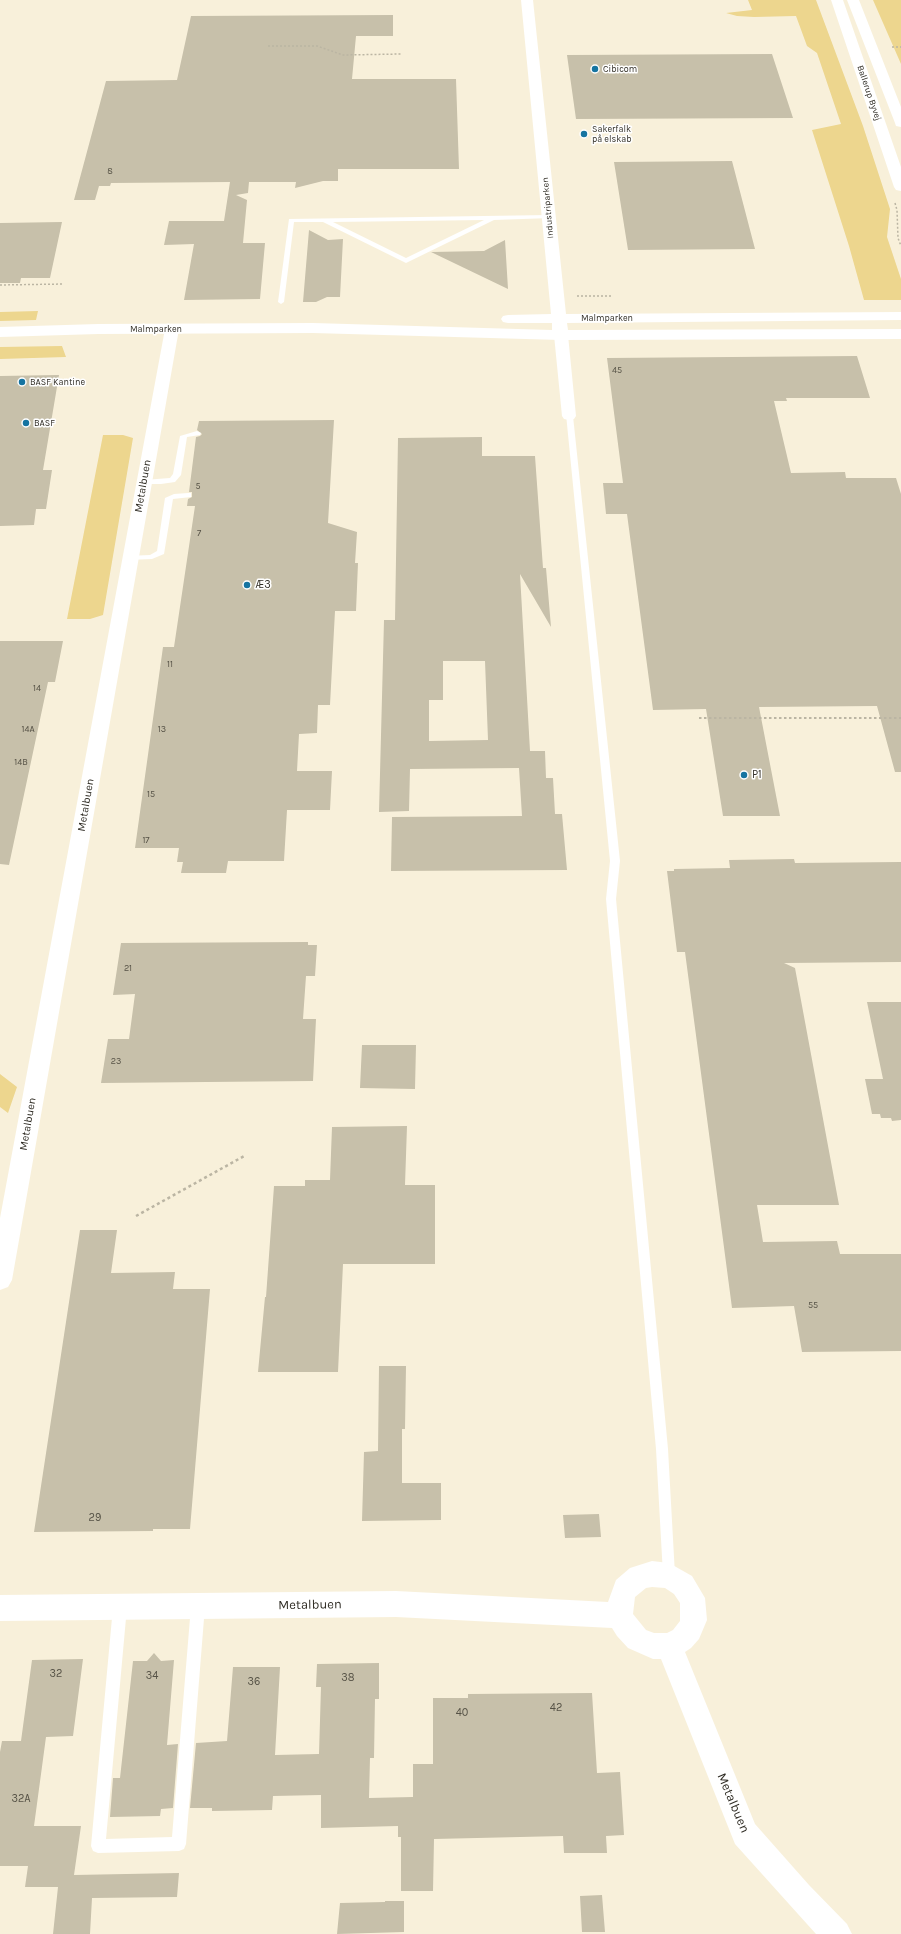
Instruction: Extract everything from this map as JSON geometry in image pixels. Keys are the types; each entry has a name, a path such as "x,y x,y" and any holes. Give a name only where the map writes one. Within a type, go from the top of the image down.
{"street":[{"name":"Industriparken","path":"527,0 568,416"},
{"name":"Ballerup Byvej","path":"837,0 901,187"},
{"name":"Ballerup Byvej","path":"854,0 901,123"},
{"name":"Malmparken","path":"312,328 559,318 901,316"},
{"name":"Malmparken","path":"0,332 312,328 561,334 901,334"},
{"name":"Metalbuen","path":"0,1280 172,329"},
{"path":"652,1574 669,1576 682,1585 692,1598 694,1620 690,1630 682,1639 669,1646 653,1646 637,1640 626,1627 620,1615 622,1596 633,1581 640,1577 652,1574"},
{"name":"Metalbuen","path":"0,1608 396,1604 620,1615"},
{"name":"Metalbuen","path":"669,1646 745,1834 799,1895 837,1934"}],"lane":[{"path":"281,302 291,220 549,217"},
{"path":"324,220 406,261 492,218"},
{"path":"568,416 615,861 611,899 662,1449 669,1576"},
{"path":"144,482 161,482 172,480 177,475 184,436 197,434"},
{"path":"130,558 152,557 161,552 169,498 174,496 188,496"},
{"path":"120,1607 98,1846 179,1844 198,1606"}],"path":[{"path":"268,46 317,46 342,55 401,54"},
{"path":"0,285 64,284"},
{"path":"557,297 612,296"},
{"path":"699,718 901,718"},
{"path":"136,1216 246,1155"}],"shaded area":[{"path":"748,0 816,0 863,126 890,209 887,237 901,279 901,300 864,300 849,246 812,130 841,124 817,53 807,46 796,16 754,17 737,16 726,13 752,10"},
{"path":"873,0 901,0 901,64"},
{"path":"38,311 36,320 0,321 0,312"},
{"path":"62,346 66,357 0,359 0,347"},
{"path":"103,435 123,435 133,438 103,615 90,619 67,619"},
{"path":"0,1074 17,1087 8,1113 0,1107"}],"building":[{"path":"393,15 393,36 356,36 352,79 456,79 459,169 338,169 338,181 323,181 295,188 296,182 249,182 248,193 236,195 247,200 243,243 265,243 260,299 184,300 194,244 164,245 169,221 224,221 230,182 111,183 110,186 99,186 95,200 74,200 106,81 177,80 191,16"},
{"path":"772,54 793,118 576,119 567,55"},
{"path":"732,161 755,249 628,250 614,162"},
{"path":"62,222 50,278 21,278 20,283 0,283 0,223"},
{"path":"309,230 328,240 343,239 340,297 327,297 316,302 303,302"},
{"path":"505,240 508,289 431,252 484,251"},
{"path":"857,356 870,398 786,398 787,401 774,401 791,473 845,472 846,478 896,478 901,494 901,772 895,772 877,706 759,707 780,816 723,816 706,709 653,710 627,514 606,514 603,483 623,483 607,358"},
{"name":"BASF","path":"59,375 43,470 52,470 46,509 36,509 34,525 0,526 0,376"},
{"path":"334,420 328,523 357,532 355,563 358,563 356,611 335,611 330,705 318,705 317,733 299,734 297,771 332,771 330,810 287,810 284,861 228,861 226,873 181,873 183,862 177,862 179,848 135,848 163,647 174,647 195,506 187,506 188,499 192,497 192,492 189,492 196,437 202,434 197,430 199,421"},
{"path":"482,437 482,456 535,456 543,568 546,568 551,627 520,574 530,751 545,751 546,778 553,778 555,814 562,814 567,870 391,871 392,817 522,816 519,768 410,769 409,811 379,812 384,620 395,620 398,438","holes":["443,661 485,661 488,740 429,741 429,700 443,700"]},
{"path":"0,641 63,641 55,682 48,682 9,865 0,864"},
{"path":"794,859 795,863 901,862 901,962 784,963 795,968 839,1205 757,1205 763,1242 837,1241 840,1254 901,1254 901,1351 802,1352 794,1306 732,1308 685,952 677,952 667,871 674,871 674,869 730,868 729,860"},
{"path":"308,942 308,945 317,945 315,976 306,976 303,1019 316,1019 313,1081 101,1083 108,1039 129,1039 135,994 113,995 121,943"},
{"path":"867,1002 901,1002 901,1120 892,1121 891,1118 881,1118 880,1114 872,1114 865,1079 883,1079"},
{"path":"362,1045 416,1045 415,1089 360,1088"},
{"path":"407,1126 405,1185 435,1185 435,1264 343,1264 338,1372 258,1372 266,1297 274,1186 305,1186 305,1180 330,1180 332,1127"},
{"path":"80,1230 117,1230 111,1273 175,1272 173,1289 210,1289 190,1529 153,1529 153,1531 34,1532"},
{"path":"379,1366 406,1366 405,1429 402,1429 402,1483 441,1483 441,1520 362,1521 364,1452 378,1451"},
{"path":"599,1514 601,1537 565,1538 563,1515"},
{"path":"154,1653 161,1661 174,1660 167,1745 178,1744 173,1808 161,1809 160,1816 110,1817 113,1778 120,1778 133,1661 147,1661"},
{"path":"83,1659 73,1736 46,1737 34,1826 81,1826 74,1875 179,1873 177,1897 92,1898 90,1934 53,1934 58,1887 25,1887 28,1866 0,1866 0,1752 2,1741 21,1741 32,1660"},
{"path":"379,1663 379,1699 375,1699 374,1758 370,1758 369,1798 413,1797 413,1764 433,1764 433,1698 468,1698 468,1694 592,1693 597,1773 620,1772 624,1835 606,1836 607,1853 564,1853 563,1836 434,1839 433,1891 401,1891 401,1837 398,1837 398,1826 321,1828 321,1795 273,1796 272,1810 212,1811 212,1808 190,1808 196,1743 227,1741 233,1667 280,1667 275,1755 319,1754 321,1687 316,1687 317,1664"},
{"path":"602,1895 605,1932 582,1932 580,1896"},
{"path":"404,1901 404,1932 337,1934 340,1903"}],"place":[{"name":"Cibicom","path":"595,69"},
{"name":"Sakerfalk på elskab","path":"584,134"},
{"name":"BASF Kantine","path":"22,382"},
{"name":"BASF","path":"26,423"},
{"name":"Æ3","path":"247,585"},
{"name":"P1","path":"744,775"}]}
